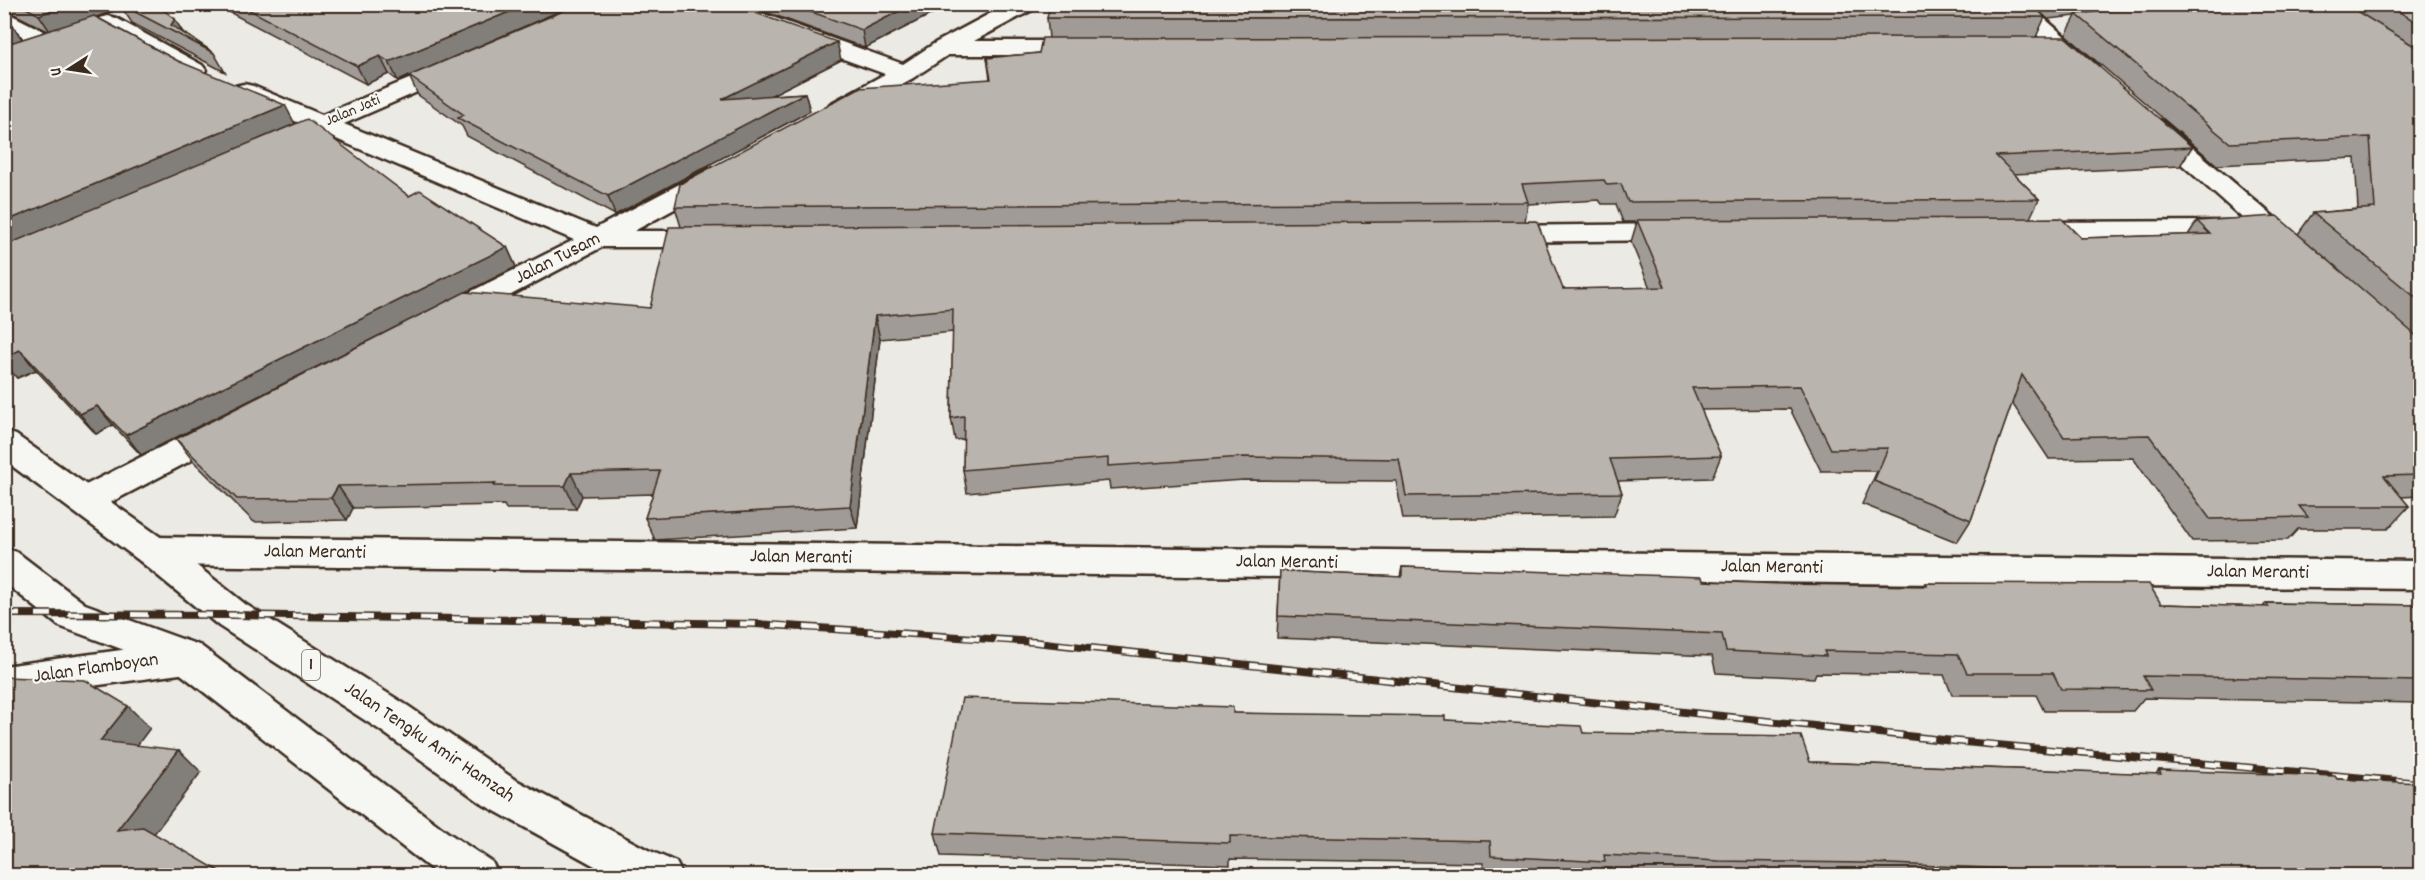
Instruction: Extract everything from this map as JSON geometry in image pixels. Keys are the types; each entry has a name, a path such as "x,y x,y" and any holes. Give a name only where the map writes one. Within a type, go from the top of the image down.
{"street":[{"path":"713,4 905,73"},
{"path":"823,117 905,73 943,48 1026,4"},
{"path":"2014,4 2034,37 2070,36 2106,85"},
{"path":"27,51 139,12"},
{"path":"4,18 79,33 198,72 597,239 741,238"},
{"path":"943,48 1110,48"},
{"name":"Jalan Jati","path":"292,137 475,59"},
{"path":"2132,107 2315,267"},
{"name":"Jalan Tusam","path":"419,330 741,162"},
{"path":"2008,230 2271,228"},
{"path":"1470,234 1709,232"},
{"path":"84,501 251,416"},
{"name":"Jalan Tengku Amir Hamzah","path":"4,443 153,551 232,615 394,718 500,792 633,864 661,876"},
{"name":"Jalan Meranti","path":"153,551 2421,575"},
{"path":"4,562 72,615 187,657 432,846 477,876"},
{"name":"Jalan Flamboyan","path":"4,682 187,657"}],"building":[{"path":"19,4 69,4 39,15"},
{"path":"120,4 156,4 175,19 171,25 214,53"},
{"path":"238,4 528,4 389,62 380,56 357,66"},
{"path":"580,4 730,4 837,42 722,99 805,93 608,196 458,118 464,115 409,76"},
{"path":"789,4 913,4 862,30"},
{"path":"1050,4 2031,4 2045,17 1047,18"},
{"path":"2174,4 2345,4 2421,50 2421,302 2313,213 2375,208 2370,137 2230,143 2076,14"},
{"path":"2386,4 2421,4 2421,25"},
{"path":"94,16 178,61 285,105 4,222 4,45"},
{"path":"4,20 12,24 4,26"},
{"path":"2065,37 2192,147 1996,156 2039,199 1628,202 1621,184 1607,185 1604,180 1522,184 1528,202 675,207 680,184 859,88 991,79 987,58 1039,53 1042,38"},
{"path":"307,119 409,196 420,190 507,247 126,435 97,406 80,414 20,350 4,357 4,246"},
{"path":"2277,216 2421,340 2421,475 2384,476 2409,506 2299,506 2308,517 2210,519 2149,435 2064,437 2022,375 1971,520 1874,481 1888,448 1831,449 1800,386 1692,388 1721,456 1610,459 1622,493 1406,496 1399,459 1244,457 1108,466 1108,458 963,470 964,416 951,418 953,309 875,316 850,506 645,518 660,471 571,473 565,486 494,486 496,483 338,486 331,498 237,499 176,439 465,292 650,308 669,227 1537,221 1563,289 1665,287 1637,220 2061,218 2081,238 2210,234 2197,221"},
{"path":"1402,567 1702,577 1703,581 1783,584 1927,586 1925,583 2149,584 2161,604 2269,607 2266,603 2421,605 2421,681 2143,676 2151,690 2061,689 2053,673 1967,673 1958,654 1824,651 1826,656 1726,651 1722,634 1278,616 1280,571 1402,577"},
{"path":"4,677 85,680 128,706 100,741 179,750 117,830 143,827 228,876 4,876"},
{"path":"962,698 1233,707 1233,713 1445,716 1445,720 1581,726 1583,733 1801,736 1810,762 2161,774 2159,770 2335,776 2337,779 2421,783 2421,876 2038,876 2036,870 1866,863 1719,861 1604,855 1605,862 1491,856 1490,841 1230,836 1230,843 935,833"}],"railway":[{"path":"4,614 232,615 755,624 1035,642 1953,741 2420,783"}]}
